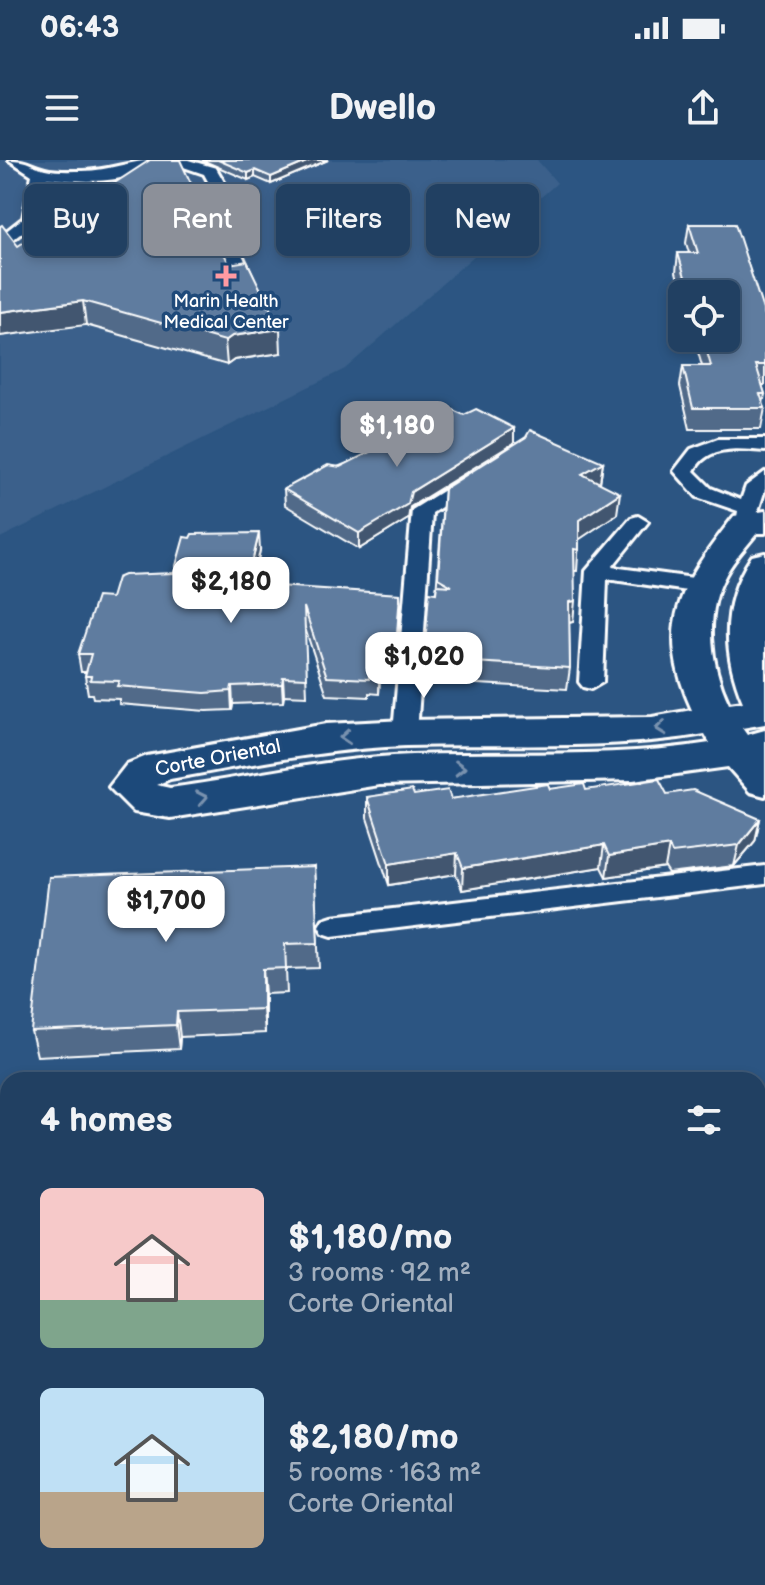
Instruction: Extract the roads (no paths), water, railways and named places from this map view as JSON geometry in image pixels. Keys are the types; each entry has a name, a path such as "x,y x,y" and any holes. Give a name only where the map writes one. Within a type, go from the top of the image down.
{"street":[{"path":"746,750 696,670 693,644 701,586 754,518"},
{"path":"765,564 758,572 746,623 752,679 765,708"},
{"name":"Corte Oriental","path":"746,750 765,708"},
{"name":"Corte Oriental","path":"652,730 746,750 654,766 409,769 334,775 170,803 149,802 130,787 142,774 162,766 326,738 405,733 652,730"}],"lane":[{"path":"17,160 40,173 85,178 121,173 149,160"},
{"path":"171,160 210,171 224,196 219,220 243,277"},
{"path":"0,244 31,220 40,173"},
{"path":"765,445 727,444 702,448 689,458 684,471 702,492 754,518 753,490 765,478"},
{"path":"405,733 422,510 489,468"},
{"path":"591,682 597,571 638,522"},
{"path":"597,571 701,586"},
{"path":"332,926 765,875"}],"place":[{"name":"Marin Health Medical Center","path":"226,276"}]}
